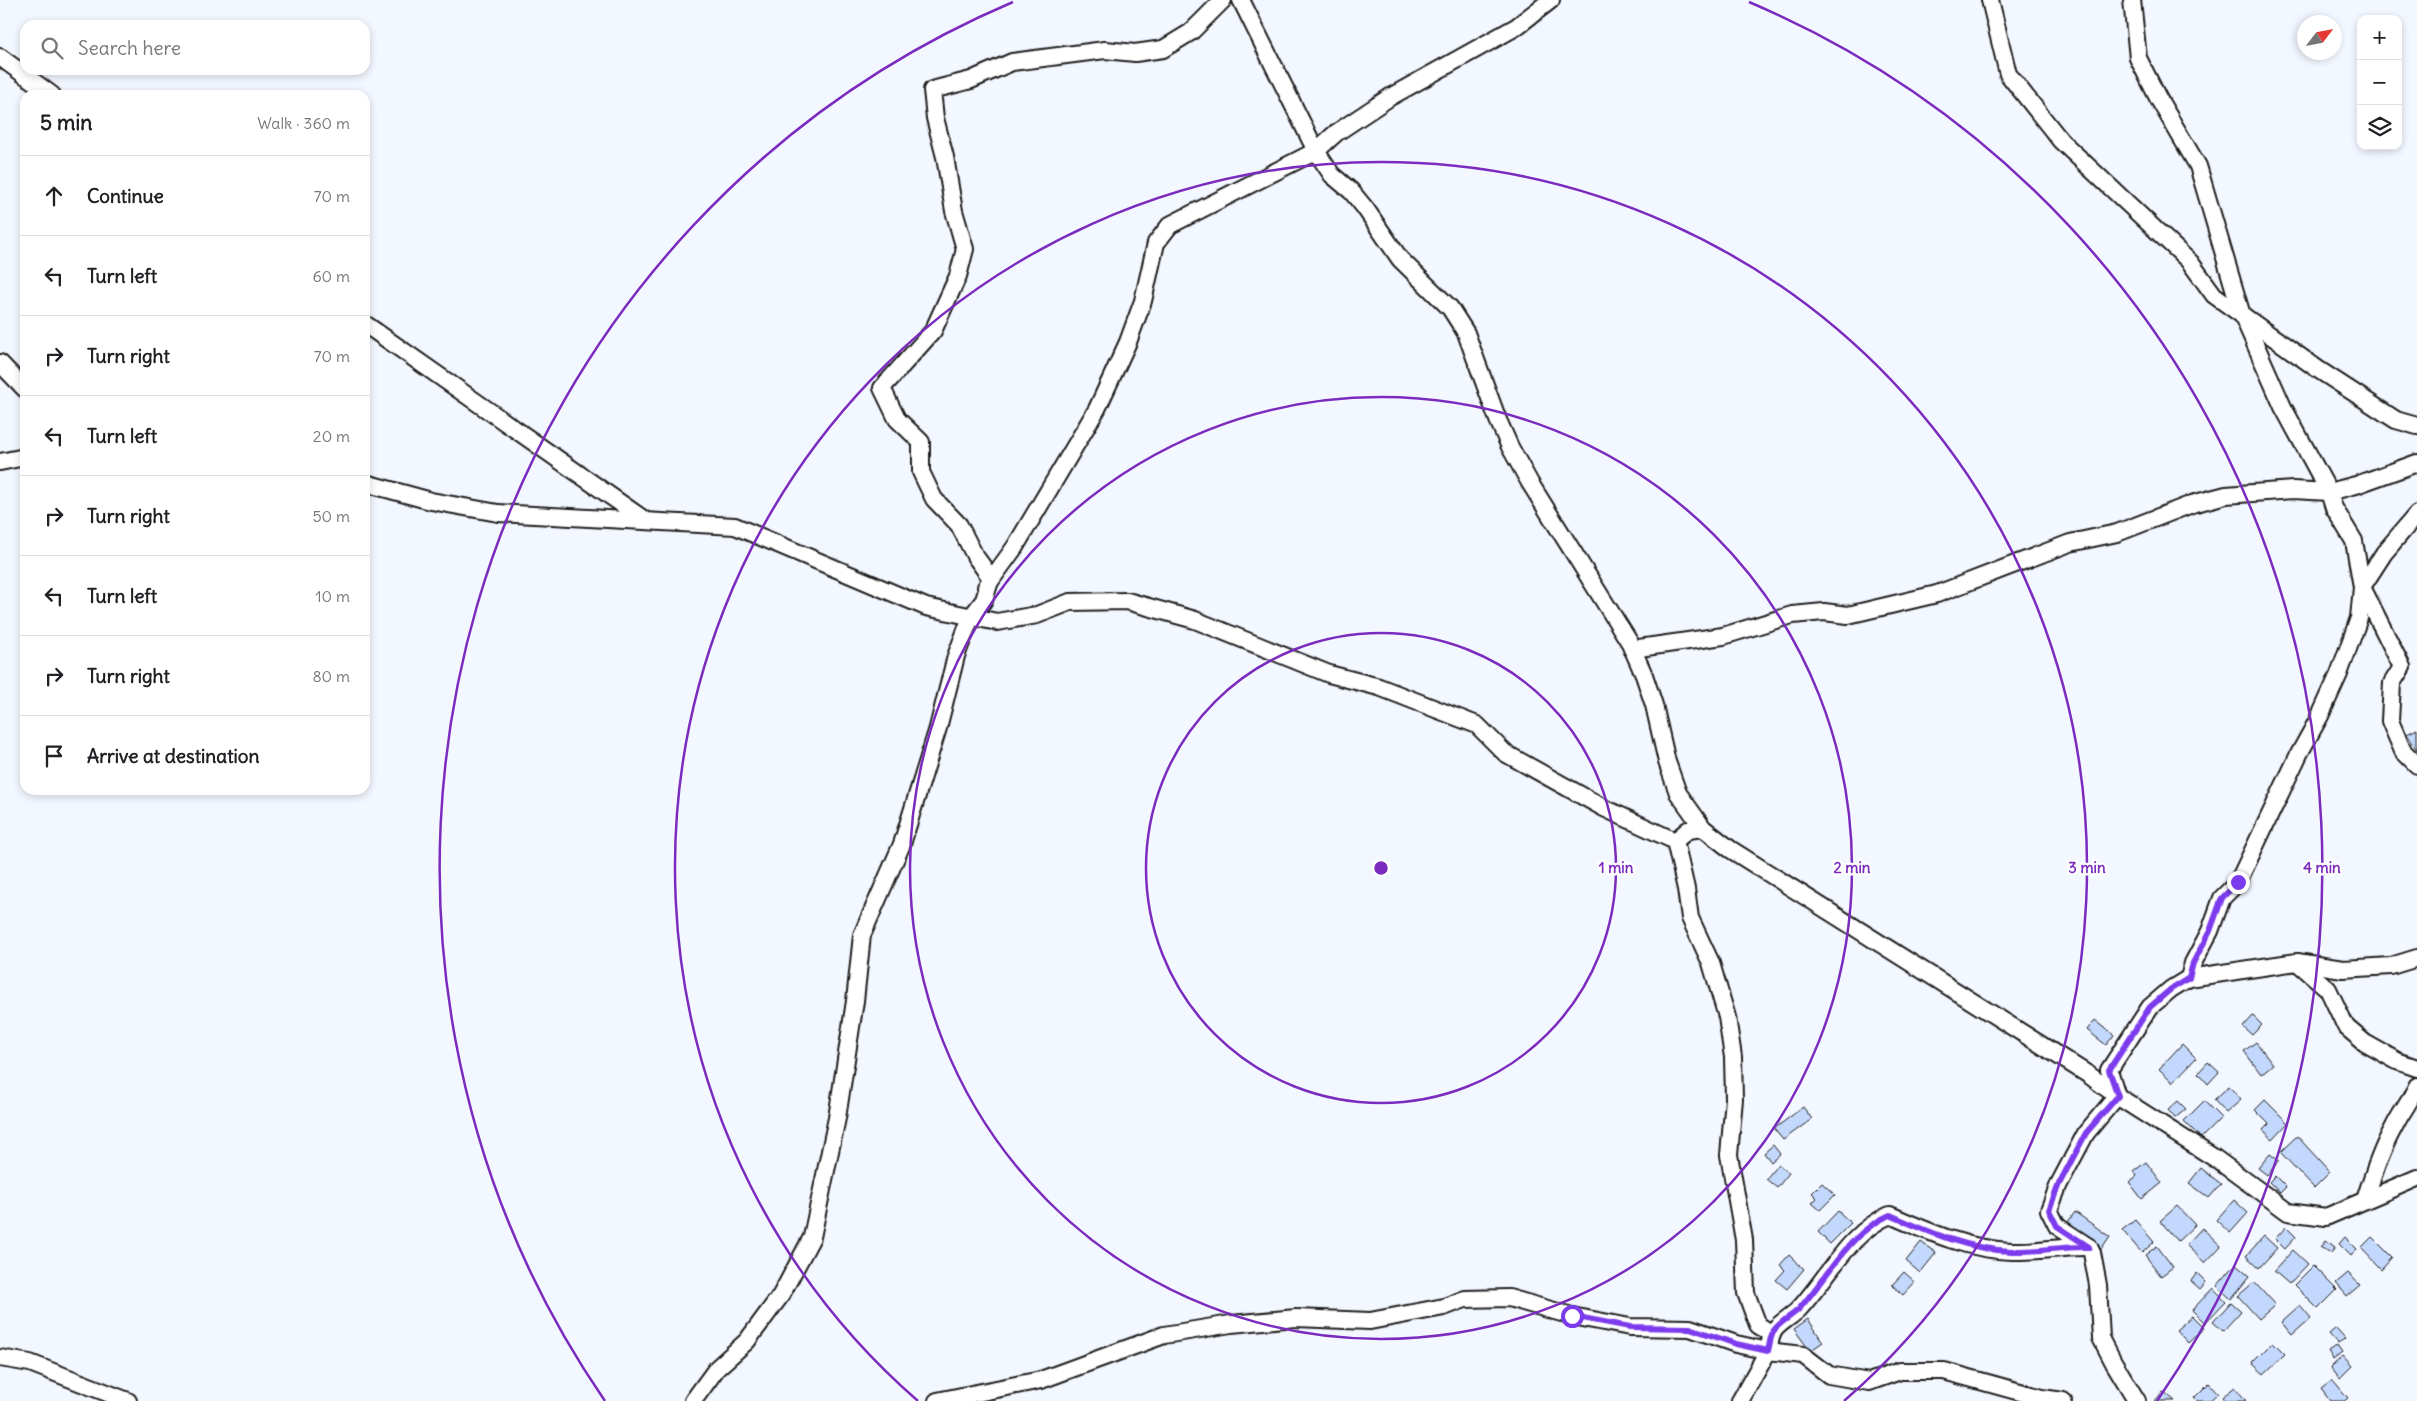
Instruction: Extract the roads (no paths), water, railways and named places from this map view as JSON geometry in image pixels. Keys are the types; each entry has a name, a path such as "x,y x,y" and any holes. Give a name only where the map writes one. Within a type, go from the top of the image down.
{"street":[{"path":"991,578 975,556 959,525 934,499 920,472 921,442 897,419 882,388 933,332 958,276 965,249 954,210 945,157 935,118 932,90 971,80 1012,62 1105,50 1135,53 1163,49 1191,32 1223,0"},
{"path":"1241,0 1316,151 1332,175 1350,190 1365,208 1400,259 1450,308 1466,333 1498,420 1510,446 1530,483 1632,649 1644,675 1654,705 1667,762 1678,793 1703,828 1738,854 2089,1075 2216,1160 2288,1212 2326,1217 2417,1178"},
{"path":"693,1401 717,1368 747,1341 781,1296 812,1237 836,1118 855,1001 862,935 902,844 938,728 956,656 971,616 984,600 991,578 1015,547 1097,409 1128,342 1143,301 1156,243 1170,225 1316,151 1336,133 1390,97 1516,27 1550,0"},
{"path":"1990,0 2008,74 2061,142 2190,262 2214,294 2319,370 2396,420 2417,426"},
{"path":"2132,0 2138,58 2158,98 2198,166 2241,312 2283,407 2329,492 2334,508 2354,541 2362,587 2359,618 2339,674 2320,716 2298,754 2238,882 2222,898 2210,931 2193,963 2189,978"},
{"path":"0,57 20,72"},
{"path":"25,75 45,90"},
{"path":"370,328 646,522"},
{"path":"0,363 20,383"},
{"path":"0,462 20,458"},
{"path":"1632,649 1723,636 1792,614 1824,612 1848,615 1937,594 2070,543 2117,533 2192,504 2226,495 2293,490 2329,492 2356,485 2417,463"},
{"path":"370,484 431,501 498,513 735,526 926,607 997,622 1037,614 1070,602 1127,601 1195,620 1329,674 1379,687 1477,725 1505,753 1604,808 1675,841"},
{"path":"2362,587 2384,553 2417,514"},
{"path":"2362,587 2402,667 2392,684 2390,721 2403,750 2417,765"},
{"path":"1675,841 1688,830 1703,828"},
{"path":"1675,841 1686,889 1690,918 1711,963 1728,1025 1733,1057 1734,1099 1729,1155 1744,1240 1746,1293 1758,1325 1772,1334"},
{"path":"2118,1096 2109,1070 2150,1007 2171,989 2189,978 2297,962 2343,969 2391,966 2417,958"},
{"path":"2297,962 2328,989 2346,1027 2365,1044 2397,1061 2417,1068"},
{"path":"2365,1200 2378,1158 2395,1125 2412,1099 2417,1086"},
{"path":"2118,1096 2086,1133 2059,1184 2049,1210 2057,1226 2089,1247 2098,1285 2101,1338 2132,1401"},
{"path":"1740,1401 1768,1351 1772,1334 1776,1328 1804,1303 1845,1251 1870,1226 1890,1215 1951,1241 1991,1250 2033,1251 2089,1247"},
{"path":"937,1401 1041,1380 1164,1335 1231,1324 1296,1318 1370,1321 1444,1306 1465,1299 1509,1298 1572,1316 1630,1327 1690,1328 1736,1344 1768,1351 1803,1355 1829,1375 1869,1382 1900,1371 1944,1371 2025,1394 2063,1401"},
{"path":"0,1358 30,1363 128,1401"}]}
